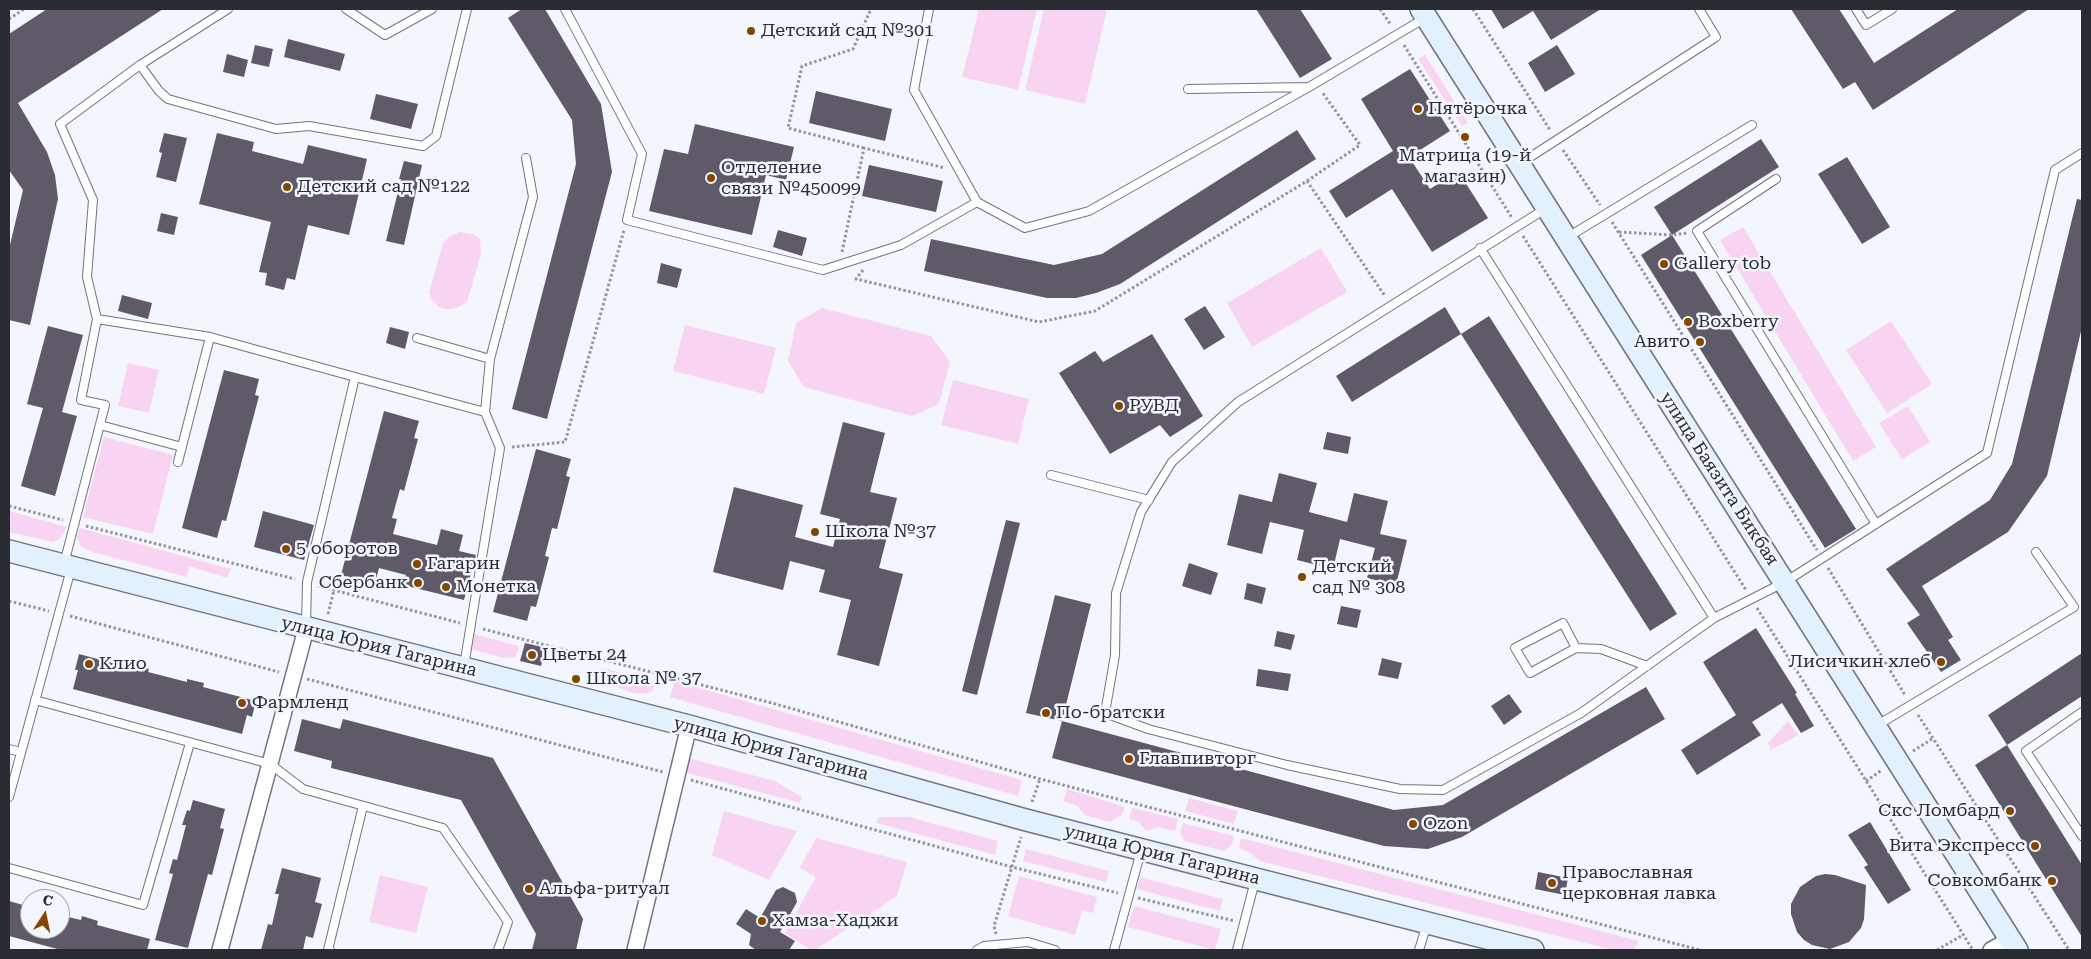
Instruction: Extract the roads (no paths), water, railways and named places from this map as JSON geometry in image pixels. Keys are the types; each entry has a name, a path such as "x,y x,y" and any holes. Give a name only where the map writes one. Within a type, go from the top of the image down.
{"main road":[{"name":"улица Баязита Бикбая","path":"1423,13 2014,945"},
{"name":"улица Юрия Гагарина","path":"9,551 306,629 689,726 1026,820 1533,950"}],"street":[{"path":"220,950 306,629"},
{"path":"635,950 689,726"},
{"path":"1990,950 2014,945"}],"lane":[{"path":"9,797 60,614 75,523 105,406 81,400 98,319 87,277 93,200 60,124 140,65 228,9"},
{"path":"346,9 385,36 432,9"},
{"path":"140,65 159,91 168,99 276,129 309,126 423,146 436,136 467,9"},
{"path":"565,9 642,154 627,220 823,270 901,245 978,202"},
{"path":"929,9 914,90 978,202 1025,228 1089,212 1397,35 1423,13"},
{"path":"1519,165 1716,37 1699,9"},
{"path":"1856,9 1866,25 1892,9"},
{"path":"1188,89 1312,85"},
{"path":"1566,239 1752,125"},
{"path":"1546,208 1238,402 1172,462 1140,512 1116,593 1115,655 1105,714 1148,729 1287,765 1400,789 1443,790 1581,713 1714,618 1785,582 1987,453 2055,170 2082,153"},
{"path":"463,668 472,626 500,448 485,412 490,359 532,198 526,158"},
{"path":"1776,179 1697,231 1876,524"},
{"path":"1480,248 1714,618"},
{"path":"98,319 210,337 485,412"},
{"path":"178,462 210,337"},
{"path":"417,338 490,359"},
{"path":"306,629 307,582 356,378"},
{"path":"100,426 182,447"},
{"path":"1051,475 1149,500"},
{"path":"1876,726 2074,607 2036,552"},
{"path":"1576,648 1564,623 1515,648 1530,673 1576,648 1601,649 1646,666"},
{"path":"36,700 270,764 303,790 443,828 508,922 498,950"},
{"path":"2082,712 2026,751 2082,836"},
{"path":"9,868 143,905 190,743"},
{"path":"9,749 21,752"},
{"path":"330,950 328,950 363,806"},
{"path":"1114,950 1141,850"},
{"path":"1237,950 1255,879"},
{"path":"1419,950 1427,923"},
{"path":"977,950 984,946 1028,942 1055,950"}],"place":[{"name":"Детский сад №301","path":"751,31"},
{"name":"Пятёрочка","path":"1418,109"},
{"name":"Матрица (19-й магазин)","path":"1465,137"},
{"name":"Отделение связи №450099","path":"711,178"},
{"name":"Детский сад №122","path":"287,187"},
{"name":"Gallery tob","path":"1664,264"},
{"name":"Boxberry","path":"1688,322"},
{"name":"Авито","path":"1700,342"},
{"name":"РУВД","path":"1119,406"},
{"name":"Школа №37","path":"815,532"},
{"name":"5 оборотов","path":"286,549"},
{"name":"Гагарин","path":"417,564"},
{"name":"Детский сад № 308","path":"1302,577"},
{"name":"Сбербанк","path":"418,583"},
{"name":"Монетка","path":"446,587"},
{"name":"Цветы 24","path":"532,655"},
{"name":"Лисичкин хлеб","path":"1941,662"},
{"name":"Клио","path":"89,664"},
{"name":"Школа № 37","path":"576,679"},
{"name":"Фармленд","path":"242,703"},
{"name":"По-братски","path":"1046,713"},
{"name":"Главпивторг","path":"1129,759"},
{"name":"Скс Ломбард","path":"2010,811"},
{"name":"Ozon","path":"1413,824"},
{"name":"Вита Экспресс","path":"2035,846"},
{"name":"Совкомбанк","path":"2052,881"},
{"name":"Православная церковная лавка","path":"1552,883"},
{"name":"Альфа-ритуал","path":"529,889"},
{"name":"Хамза-Хаджи","path":"762,921"}]}
